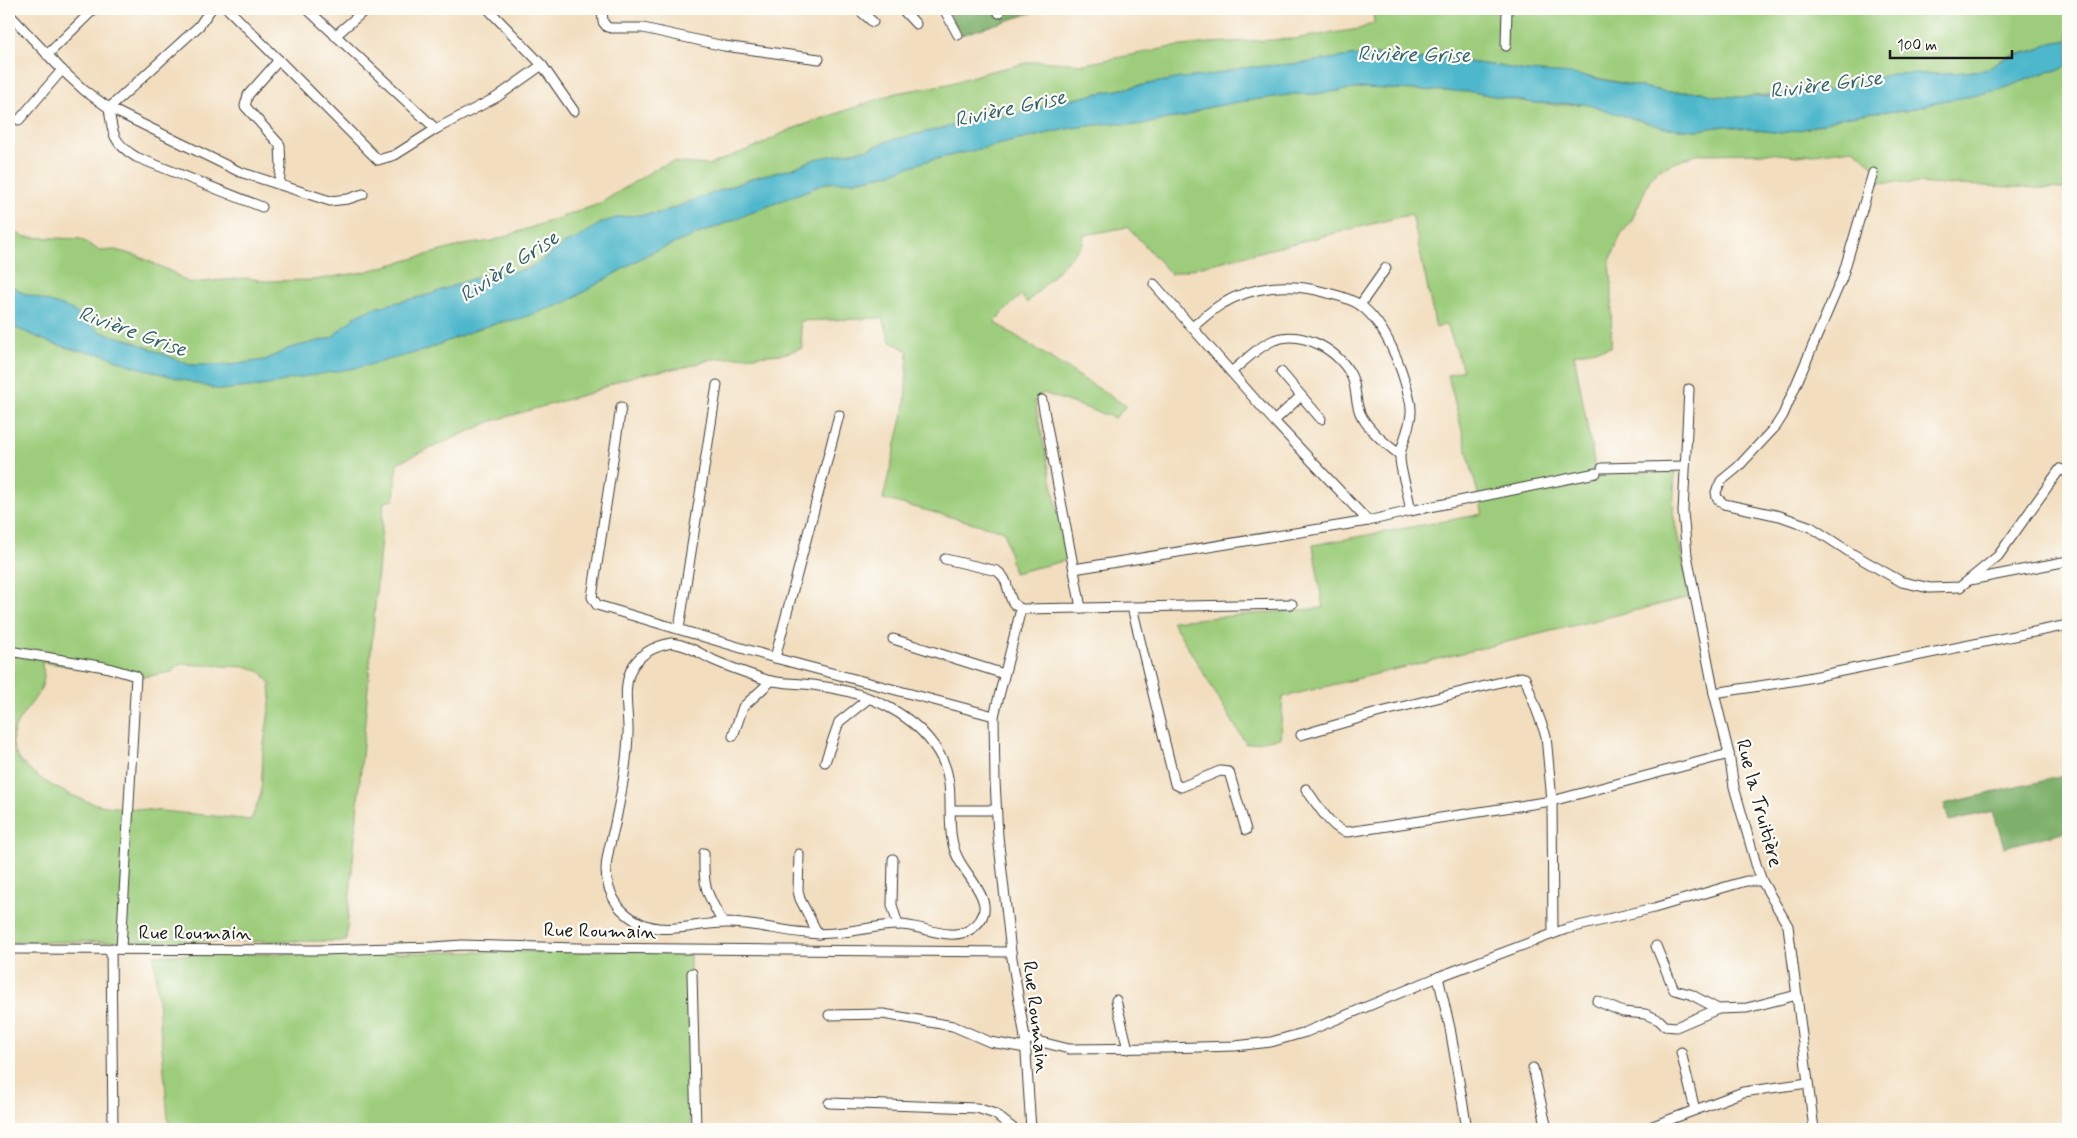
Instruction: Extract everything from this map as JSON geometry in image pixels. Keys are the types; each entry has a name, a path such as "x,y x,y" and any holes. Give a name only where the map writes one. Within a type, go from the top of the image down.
{"street":[{"path":"47,55 94,9"},
{"path":"109,108 199,26 211,9"},
{"path":"228,9 378,160 395,155 497,97 542,65"},
{"path":"307,9 436,130"},
{"path":"335,36 366,9"},
{"path":"488,9 542,65 574,111"},
{"path":"602,9 603,22 607,27 611,28 643,28 724,46 819,59"},
{"path":"858,9 873,22"},
{"path":"902,9 916,24"},
{"path":"944,9 958,35"},
{"path":"1506,46 1507,9"},
{"path":"9,15 84,91 109,108 240,172 330,201 348,199 364,194"},
{"path":"279,60 248,95 245,106 280,145 281,166 279,184"},
{"path":"18,120 62,70"},
{"path":"109,108 114,137 126,151 136,157 262,207"},
{"path":"1873,173 1842,278 1783,415 1776,426 1738,467 1721,481 1716,492 1717,498 1724,504 1780,516 1811,527 1851,553 1902,582 1930,588 1960,587 1998,556 2064,471"},
{"path":"1360,305 1386,268"},
{"path":"1154,284 1274,421 1368,520"},
{"path":"1192,328 1221,304 1243,293 1261,289 1293,287 1314,289 1342,296 1360,305 1386,334 1409,395 1411,419 1400,455 1410,501 1410,511"},
{"path":"1232,372 1260,347 1276,340 1295,338 1327,348 1340,358 1353,379 1362,417 1382,441 1400,455"},
{"path":"1281,372 1321,419"},
{"path":"679,629 717,385"},
{"name":"Rue la Truitière","path":"1689,389 1683,512 1687,556 1714,693 1729,754 1734,787 1762,881 1788,926 1814,1129"},
{"path":"1274,421 1301,396"},
{"path":"1042,400 1081,608"},
{"path":"621,407 592,597 597,605 775,658 994,716"},
{"path":"775,658 839,415"},
{"path":"1074,569 1368,520 1599,471 1685,466"},
{"path":"945,559 998,571 1004,575 1011,600 1021,609 1292,604"},
{"path":"1968,580 2068,561"},
{"path":"1132,607 1174,784 1181,788 1220,771 1229,772 1246,830"},
{"path":"1011,952 996,810 994,716 1021,609"},
{"path":"1714,693 1798,680 2068,625"},
{"path":"893,639 1004,674"},
{"path":"671,643 683,644 721,664 771,681 822,686 868,698 904,716 927,737 943,762 949,786 951,839 954,850 964,869 980,890 984,900 983,911 978,923 969,931 957,934 944,934 898,924 818,934 739,923 659,928 644,925 620,908 610,891 606,872 606,858 624,774 628,735 627,681 640,657 658,646 671,643"},
{"path":"9,651 105,668 136,676 121,949"},
{"path":"1301,735 1377,713 1522,677 1527,680 1546,736 1552,801 1553,933"},
{"path":"733,736 743,707 771,681"},
{"path":"825,762 838,722 868,698"},
{"path":"1306,788 1335,827 1342,832 1552,801 1729,754"},
{"path":"951,810 996,810"},
{"path":"704,853 704,884 706,893 723,923"},
{"path":"799,854 800,899 818,934"},
{"path":"893,859 892,905 898,924"},
{"path":"1025,1038 1069,1049 1236,1046 1271,1042 1306,1032 1438,977 1553,933 1654,908 1746,881 1762,881"},
{"name":"Rue Roumain","path":"9,949 318,950 434,947 462,944 578,948 1011,952 1025,1038 1032,1129"},
{"path":"1656,946 1674,990 1690,994 1718,1009"},
{"path":"111,948 113,1129"},
{"path":"692,973 696,1129"},
{"path":"1438,977 1450,1028 1468,1129"},
{"path":"1597,1001 1623,1012 1645,1014 1659,1020 1665,1026 1676,1027 1718,1009 1747,1008 1797,995"},
{"path":"1116,1000 1128,1049"},
{"path":"829,1015 883,1014 944,1024 962,1028 990,1042 1026,1048"},
{"path":"1681,1052 1695,1110"},
{"path":"1533,1068 1547,1129"},
{"path":"1645,1129 1742,1092 1808,1083"},
{"path":"829,1103 977,1108 995,1114 1014,1129"}],"green space":[{"path":"947,9 1044,9 961,35"},
{"path":"1373,9 2068,9 2068,40 2051,43 2037,50 2008,56 1984,70 1941,74 1892,74 1838,89 1742,97 1715,96 1702,92 1667,92 1593,77 1526,71 1438,58 1418,60 1377,55 1350,56 1304,63 1241,68 1207,76 1181,78 1095,94 1001,117 975,118 956,125 888,141 869,149 815,159 791,169 759,176 660,213 619,217 601,223 578,238 565,243 527,269 472,279 428,295 374,308 356,316 331,338 290,348 265,360 231,365 190,365 129,340 101,332 92,327 85,318 23,293 9,284 9,231 26,237 81,239 100,251 115,250 138,256 172,272 189,283 247,278 265,281 313,280 364,272 463,245 492,241 599,204 657,168 672,162 708,165 760,145 789,130 896,93 948,84 987,72 1036,61 1085,64 1172,47 1293,39 1359,29 1374,23"},
{"path":"2068,65 2068,189 1876,182 1879,173 1864,157 1853,149 1797,156 1769,153 1697,154 1657,170 1649,181 1631,222 1621,234 1610,261 1612,289 1611,347 1574,354 1596,473 1675,471 1673,513 1690,597 1283,697 1280,738 1246,744 1172,621 1323,608 1313,545 1483,514 1448,375 1463,370 1447,324 1436,328 1412,214 1171,274 1128,227 1084,235 1083,244 1027,303 1021,295 994,322 1126,406 1115,418 1043,393 1035,402 1068,560 1014,573 1004,531 883,499 905,405 908,351 890,341 883,318 800,321 802,348 783,354 712,359 686,367 641,374 590,393 492,421 397,463 394,500 384,502 346,941 9,942 9,325 51,343 76,350 103,354 127,364 220,390 269,385 423,351 477,329 519,319 565,303 648,254 826,183 855,181 889,174 923,162 1071,128 1113,123 1134,125 1156,122 1185,117 1201,109 1232,103 1295,94 1314,94 1363,88 1472,92 1520,101 1556,105 1585,104 1665,128 1697,130 1725,126 1781,133 1809,128 1839,118 1875,112 1905,111 1941,101 1967,97 2002,89 2044,73 2058,70","holes":["42,662 142,677 172,672 180,664 248,667 261,672 270,683 271,697 263,751 261,794 251,820 112,807 89,802 62,791 35,775 17,755 13,745 15,726 42,686 44,677"]},
{"path":"2068,775 2068,831 2004,847 1993,811 1949,821 1944,804"},
{"path":"690,950 690,1129 169,1129 154,955"}],"water":[{"path":"2068,40 2068,65 2002,89 1941,101 1905,111 1875,112 1839,118 1809,128 1781,133 1725,126 1697,130 1665,128 1585,104 1534,103 1472,92 1363,88 1314,94 1295,94 1232,103 1201,109 1185,117 1156,122 1134,125 1113,123 1071,128 923,162 889,174 855,181 826,183 648,254 565,303 519,319 477,329 423,351 361,367 291,379 269,385 220,390 127,364 103,354 76,350 51,343 9,325 9,284 23,293 71,309 101,332 129,340 190,365 231,365 265,360 290,348 331,338 356,316 374,308 428,295 472,279 527,269 565,243 578,238 601,223 619,217 660,213 759,176 791,169 815,159 869,149 888,141 956,125 975,118 1001,117 1095,94 1181,78 1207,76 1241,68 1304,63 1350,56 1377,55 1418,60 1438,58 1526,71 1573,74 1667,92 1702,92 1715,96 1742,97 1838,89 1892,74 1941,74 1984,70 2008,57 2037,50 2051,43"}],"water label":[{"name":"Rivière Grise","path":"1414,54"},
{"name":"Rivière Grise","path":"1826,84"},
{"name":"Rivière Grise","path":"1010,108"},
{"name":"Rivière Grise","path":"509,266"},
{"name":"Rivière Grise","path":"133,331"}]}
